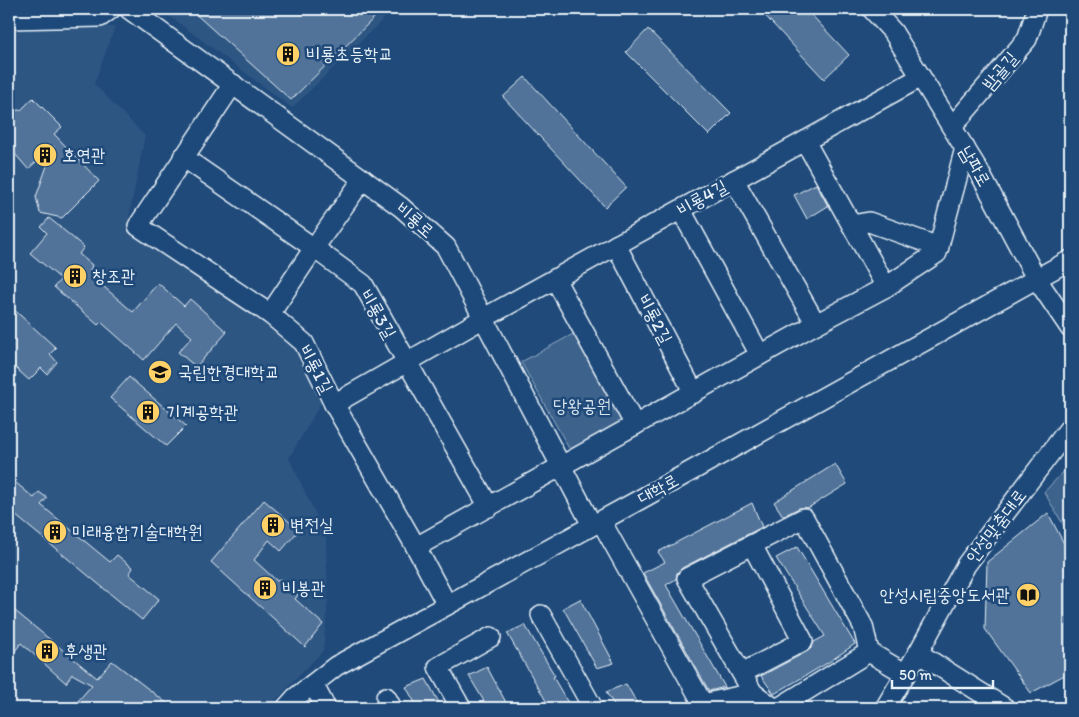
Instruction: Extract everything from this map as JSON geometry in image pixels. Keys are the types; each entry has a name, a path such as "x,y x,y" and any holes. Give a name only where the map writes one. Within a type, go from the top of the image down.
{"street":[{"path":"9,19 100,17 111,9"},
{"name":"비룡로","path":"129,9 401,207 446,247 562,465 703,704 753,693"},
{"name":"남파로","path":"872,9 893,32 978,168 1036,278 1070,328"},
{"name":"밤골길","path":"952,128 1027,39 1037,9"},
{"name":"비룡4길","path":"334,404 484,318 921,77"},
{"name":"비룡1길","path":"233,84 138,226 270,314 304,343 334,404 447,605"},
{"path":"804,141 886,287"},
{"path":"416,547 816,324 886,287 937,253 965,148"},
{"name":"비룡3길","path":"183,157 363,284 489,507"},
{"path":"270,314 363,179"},
{"path":"734,180 816,324"},
{"path":"681,210 760,356"},
{"path":"852,226 869,222 939,247"},
{"name":"비룡2길","path":"616,245 694,393"},
{"name":"대학로","path":"286,708 295,698 336,666 1070,260"},
{"path":"555,279 634,425"},
{"name":"안성맞춤대로","path":"885,708 918,653 966,564 1070,427"},
{"path":"869,652 776,708 753,693 687,578 804,518 863,626 869,652 906,674"},
{"path":"742,673 803,641 752,545"},
{"path":"541,615 593,708"},
{"path":"461,708 438,667 491,637"},
{"path":"918,653 1006,708"},
{"path":"313,684 326,708"}],"shaded area":[{"name":"비룡초등학교","path":"160,9 394,9 292,108"},
{"name":"국립한경대학교","path":"115,27 94,84 145,136 129,217 300,346 324,398 289,458 326,536 328,601 323,651 268,708 9,708 9,28"}],"green space":[{"name":"당왕공원","path":"577,332 626,419 571,452 521,362"},
{"path":"1070,465 1070,536 1044,492"}],"building":[{"name":"비룡초등학교","path":"190,9 383,9 291,100"},
{"path":"759,9 806,9 849,55 824,79"},
{"path":"648,29 731,113 709,135 626,52"},
{"path":"525,77 626,187 605,207 503,97"},
{"name":"호연관","path":"33,98 62,127 54,134 99,181 62,218 40,213 36,197 54,146 28,169 9,147 9,111 21,110"},
{"path":"816,184 828,206 807,219 794,195"},
{"path":"49,218 84,247 79,254 92,265 89,274 133,312 158,283 184,306 190,299 227,332 196,367 178,352 192,337 176,323 144,360 101,322 98,325 54,287 61,279 30,253 47,233 41,227"},
{"path":"9,305 56,348 50,354 57,362 47,374 41,368 29,380 9,362"},
{"name":"기계공학관","path":"129,377 186,426 166,446 110,398"},
{"path":"835,464 847,484 808,508 799,508 783,516 774,502"},
{"name":"미래융합기술대학원","path":"9,477 34,498 39,492 47,498 41,505 110,562 117,555 133,568 129,574 159,599 142,620 9,510"},
{"name":"비봉관","path":"264,500 299,530 281,551 269,540 254,560 277,581 280,579 298,595 295,599 323,624 305,647 211,562"},
{"path":"752,503 762,527 682,568 677,573 676,579 666,585 725,687 709,691 643,573 665,562 658,552"},
{"name":"안성시립중앙도서관","path":"1048,513 1070,555 1070,672 1031,693 985,629 987,562"},
{"path":"797,547 855,644 829,662 774,694 761,676 808,651 814,642 825,636 776,558"},
{"path":"580,599 614,663 597,668 563,608"},
{"path":"9,606 97,678 112,661 173,708 88,708 78,701 92,685 72,674 66,683 21,643 9,659"},
{"path":"525,625 555,676 553,677 571,708 550,708 507,633"},
{"path":"487,667 509,708 488,708 469,676"},
{"path":"426,679 442,708 418,708 406,687"},
{"path":"626,684 640,708 616,708 606,692"}],"place":[{"name":"비룡초등학교","path":"288,54"},
{"name":"호연관","path":"45,155"},
{"name":"창조관","path":"75,276"},
{"name":"국립한경대학교","path":"160,372"},
{"name":"기계공학관","path":"148,412"},
{"name":"변전실","path":"273,525"},
{"name":"미래융합기술대학원","path":"55,532"},
{"name":"비봉관","path":"265,588"},
{"name":"안성시립중앙도서관","path":"1028,595"},
{"name":"후생관","path":"47,651"}]}
